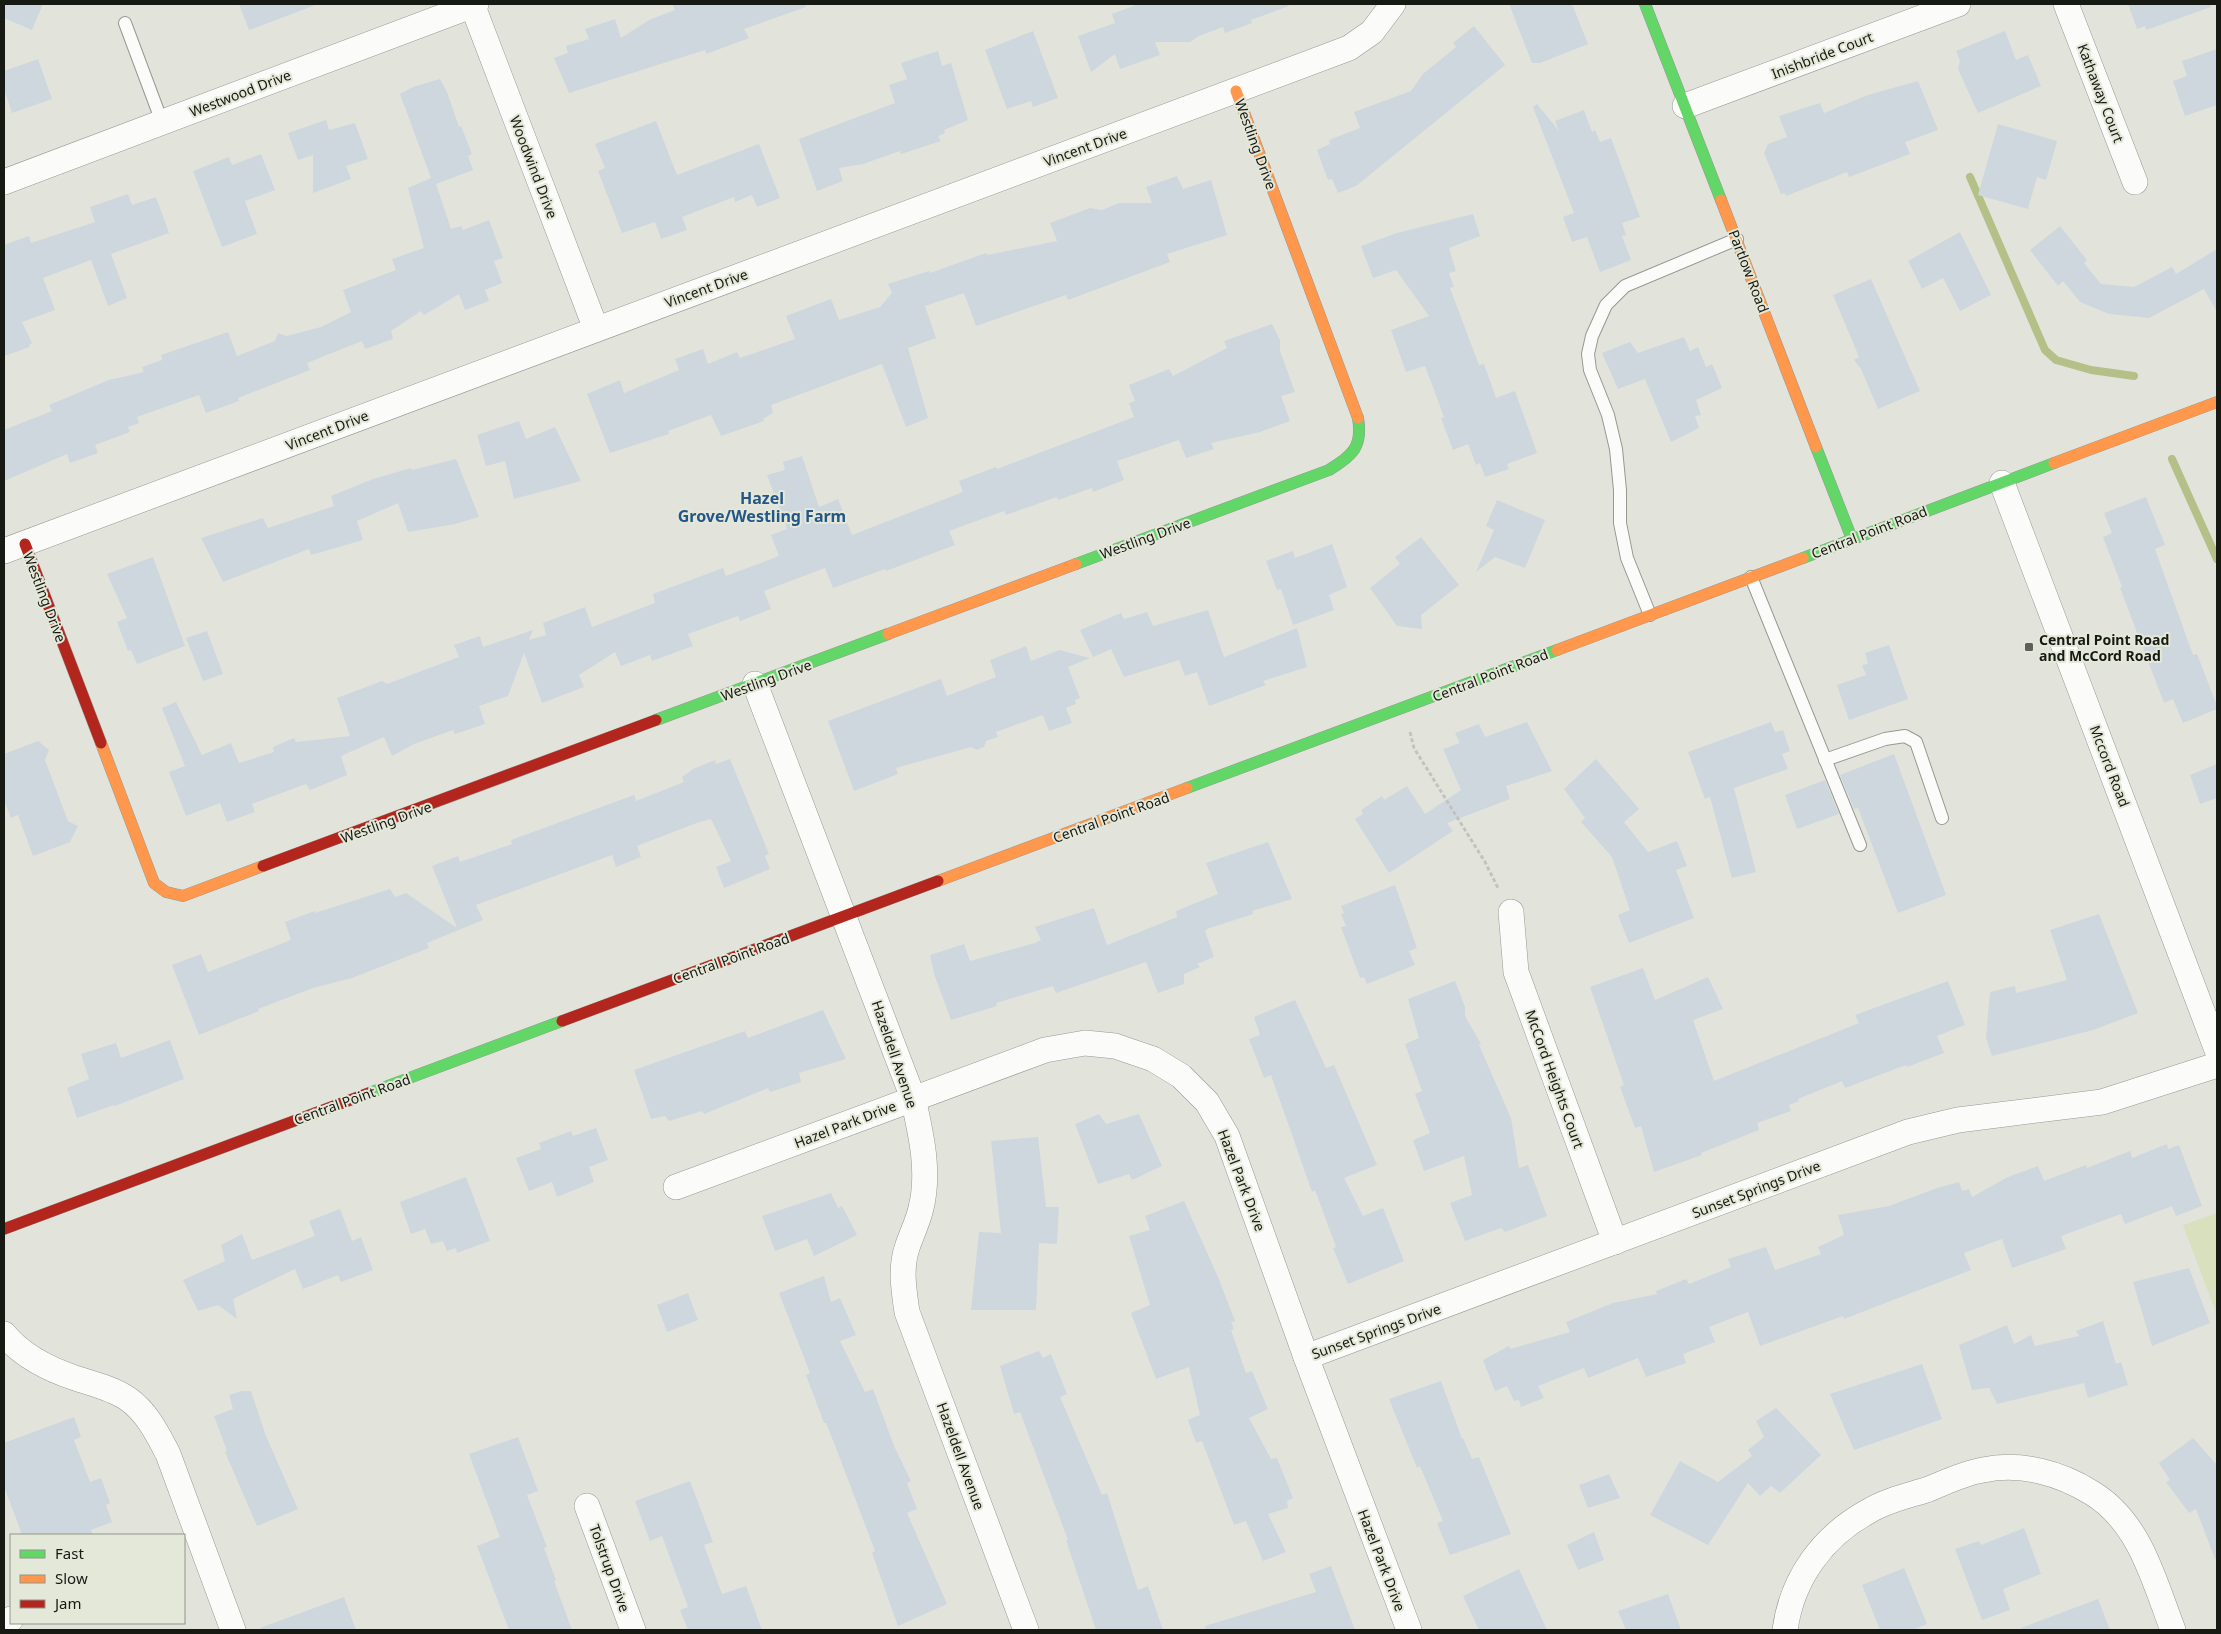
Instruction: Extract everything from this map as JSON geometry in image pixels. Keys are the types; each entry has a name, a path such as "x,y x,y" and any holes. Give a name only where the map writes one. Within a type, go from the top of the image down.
{"street":[{"name":"Westwood Drive","path":"4,182 474,4"},
{"name":"Woodwind Drive","path":"474,4 596,329"},
{"name":"Vincent Drive","path":"14,548 1349,48 1372,32 1393,4"},
{"name":"Partlow Road","path":"1645,4 1852,539"},
{"name":"Inishbride Court","path":"1685,106 1958,4"},
{"name":"Kathaway Court","path":"2066,4 2135,182"},
{"name":"Westling Drive","path":"14,548 154,883 166,892 183,896 1329,470 1346,460 1358,445 1361,434 1358,418 1236,90"},
{"name":"Central Point Road","path":"4,1229 1403,708 2217,402"},
{"name":"Mccord Road","path":"2002,483 2217,1050"},
{"name":"Hazeldell Avenue","path":"755,684 913,1098 921,1135 925,1172 921,1208 906,1250 902,1281 907,1312 1026,1630"},
{"name":"McCord Heights Court","path":"1511,912 1516,972 1615,1242"},
{"name":"Hazel Park Drive","path":"676,1188 1045,1050 1085,1043 1115,1046 1153,1059 1181,1076 1207,1102 1227,1136 1306,1358 1409,1630"},
{"name":"Sunset Springs Drive","path":"1306,1358 1908,1132 1958,1120 2102,1102 2217,1065"},
{"path":"4,1334 26,1355 44,1366 114,1391 129,1400 144,1414 168,1454 193,1551 233,1630"},
{"path":"1785,1630 1787,1614 1797,1584 1812,1558 1835,1534 1869,1510 1983,1470 2022,1468 2059,1476 2093,1493 2122,1518 2140,1545 2173,1630"},
{"name":"Tolstrup Drive","path":"587,1506 633,1630"}],"lane":[{"path":"125,23 162,122"},
{"path":"1650,615 1627,558 1620,523 1620,490 1616,448 1608,415 1590,370 1588,354 1592,336 1606,305 1626,286 1737,239"},
{"path":"1751,577 1860,844"},
{"path":"1825,760 1885,739 1905,736 1916,742 1942,818"}],"path":[{"path":"1403,708 1414,748 1485,862 1511,912"}],"green space":[{"path":"2217,1213 2217,1315 2183,1225"}],"building":[{"path":"4,4 43,4 32,30 4,18"},
{"path":"239,4 313,4 313,6 249,30"},
{"path":"672,4 805,4 806,7 744,29 749,38 706,54 705,50 569,93 554,58 568,53 566,46 589,39 585,29 615,19 621,38 649,20 675,10"},
{"path":"1139,4 1288,4 1289,6 1251,20 1252,23 1225,33 1223,27 1199,36 1190,42 1155,42 1160,55 1120,69 1115,54 1091,72 1078,36 1115,23 1112,14"},
{"path":"1509,4 1572,4 1588,44 1540,63 1532,63"},
{"path":"2128,4 2210,4 2211,7 2146,30 2145,26 2137,29"},
{"path":"1474,26 1505,65 1356,186 1338,193 1332,179 1328,180 1317,150 1330,144 1329,140 1360,128 1354,112 1411,91 1423,74 1456,47 1453,43"},
{"path":"1033,31 1058,98 1033,107 1031,101 1007,109 985,50"},
{"path":"2005,31 2016,60 2028,55 2041,86 1978,113 1958,69 1960,61 1956,51"},
{"path":"2217,49 2217,105 2185,116 2173,81 2187,76 2182,61"},
{"path":"938,51 942,66 951,63 968,120 944,130 945,133 938,136 941,141 901,154 900,151 863,164 839,168 843,181 817,191 799,139 895,103 889,85 907,79 901,63"},
{"path":"38,59 52,99 12,113 4,89 4,71"},
{"path":"440,79 472,154 468,156 473,170 436,184 451,229 461,226 463,230 489,220 503,258 494,261 502,283 485,290 489,301 465,310 459,294 424,315 421,311 391,331 393,339 365,349 362,341 307,363 310,370 238,398 239,401 206,413 199,395 137,417 139,423 128,427 130,432 95,445 98,453 70,463 67,454 4,481 4,430 52,411 49,405 109,380 144,372 142,367 162,360 161,355 228,332 237,356 275,341 278,333 287,336 321,327 351,312 343,290 396,270 392,259 424,248 408,188 431,178 400,94 413,87"},
{"path":"1918,81 1938,130 1905,142 1910,154 1849,177 1847,172 1786,196 1785,193 1781,194 1764,153 1768,144 1787,137 1779,116 1820,103 1824,113 1868,95"},
{"path":"1537,104 1559,131 1555,121 1584,110 1592,132 1595,130 1600,142 1611,138 1640,217 1622,223 1626,235 1622,236 1631,260 1600,272 1587,237 1572,242 1563,217 1574,213 1533,107"},
{"path":"326,120 329,130 355,123 368,159 346,166 351,179 313,193 313,155 298,160 288,133"},
{"path":"656,121 677,175 759,144 780,198 757,207 752,195 735,202 734,197 682,217 687,230 661,239 655,222 622,233 598,171 605,168 595,144"},
{"path":"1998,124 2057,141 2046,180 2037,177 2028,209 1978,195"},
{"path":"261,154 275,190 245,201 257,234 222,247 193,171 229,157 232,165"},
{"path":"1177,176 1183,189 1211,180 1227,235 1167,254 1170,262 1068,300 1066,295 976,326 964,293 925,306 936,338 908,348 928,418 906,427 882,364 771,405 773,413 763,419 764,421 721,436 711,415 668,431 669,434 610,453 587,394 620,380 624,393 679,370 675,359 703,349 708,364 737,352 740,358 795,339 786,316 831,299 839,320 880,307 892,293 888,284 929,271 930,273 986,253 987,255 1057,241 1050,223 1090,208 1102,210 1119,203 1152,203 1146,187"},
{"path":"128,194 132,205 156,197 169,233 111,254 127,298 108,306 91,260 43,278 55,310 22,322 32,343 29,345 30,347 4,356 4,245 29,236 31,243 95,222 90,207"},
{"path":"1473,214 1480,236 1449,248 1456,271 1449,273 1454,287 1450,288 1479,365 1484,364 1496,398 1515,391 1537,453 1507,464 1509,469 1485,477 1480,463 1476,465 1468,444 1453,450 1441,418 1444,417 1425,366 1406,372 1391,330 1429,316 1396,270 1373,278 1361,246 1397,233"},
{"path":"2060,226 2087,260 2084,263 2101,284 2134,287 2172,267 2176,274 2217,249 2217,312 2204,289 2149,318 2109,314 2080,302 2063,281 2058,286 2030,250"},
{"path":"1960,232 1991,295 1960,311 1943,278 1922,289 1908,261"},
{"path":"1871,279 1920,391 1878,409 1861,369 1854,360 1859,357 1833,295"},
{"path":"1272,324 1280,340 1280,351 1295,392 1281,396 1290,421 1260,432 1211,443 1214,449 1186,458 1179,440 1117,461 1124,480 1093,492 1092,488 1058,500 1057,497 1006,515 1004,511 949,531 955,545 886,571 885,569 833,588 825,568 764,591 771,609 740,621 738,616 688,634 693,646 652,661 650,655 621,666 615,652 579,675 584,687 542,703 524,653 508,696 479,706 485,724 455,734 453,730 414,744 392,756 384,737 341,756 347,775 310,790 306,784 252,804 255,812 227,822 220,803 186,816 169,772 185,766 162,708 176,702 202,755 231,743 239,763 274,752 273,747 294,738 296,742 350,736 337,698 382,681 387,684 459,657 454,645 480,636 483,647 533,630 529,640 546,635 543,623 585,607 592,627 655,603 653,594 723,568 726,576 779,556 771,535 787,529 767,475 785,470 783,462 802,456 819,507 838,499 852,535 963,492 959,481 996,467 997,469 1134,417 1129,403 1135,401 1129,385 1169,369 1173,376 1227,348 1224,341"},
{"path":"1684,337 1690,351 1698,347 1706,367 1712,364 1722,388 1696,400 1701,415 1695,416 1699,428 1671,442 1645,379 1618,389 1602,353 1630,342 1638,353"},
{"path":"519,421 526,439 555,427 581,481 514,499 505,461 486,466 477,435"},
{"path":"456,459 479,517 455,524 408,532 398,503 357,521 363,540 311,555 309,549 223,582 201,538 263,518 268,528 334,506 331,496 373,479 411,468 412,470"},
{"path":"2146,497 2165,545 2155,549 2193,655 2197,654 2217,706 2217,709 2183,723 2173,699 2164,703 2120,588 2122,587 2103,537 2112,533 2104,513"},
{"path":"1497,500 1545,520 1525,568 1495,557 1476,572 1494,530 1486,526"},
{"path":"1421,537 1459,585 1421,615 1422,629 1397,626 1370,588 1400,564 1395,557"},
{"path":"1332,544 1347,587 1329,595 1334,610 1293,625 1281,589 1277,590 1266,561 1293,551 1295,558"},
{"path":"153,557 185,646 137,664 131,650 128,651 117,622 127,618 107,574"},
{"path":"1208,610 1224,657 1297,628 1307,667 1263,681 1266,685 1209,706 1197,672 1185,676 1179,660 1124,677 1111,649 1093,657 1080,630 1121,613 1124,619 1147,612 1153,626"},
{"path":"207,631 223,674 203,681 186,638"},
{"path":"1889,645 1908,699 1849,720 1837,685 1866,675 1862,665 1868,664 1865,653"},
{"path":"1026,646 1031,661 1059,650 1090,658 1068,667 1080,698 1075,700 1076,704 1066,708 1072,723 1049,731 1043,715 996,732 998,737 986,741 984,747 977,750 971,747 896,768 898,774 854,791 828,721 941,679 947,696 996,677 990,660"},
{"path":"1527,722 1552,771 1506,786 1510,799 1447,823 1453,831 1389,873 1355,819 1363,814 1361,810 1382,796 1384,800 1407,786 1425,814 1461,790 1443,749 1460,743 1455,733 1479,724 1485,737"},
{"path":"1771,722 1775,732 1783,730 1790,751 1782,754 1788,769 1734,788 1756,872 1732,878 1710,797 1705,799 1688,752"},
{"path":"38,741 49,750 45,760 68,821 78,826 70,842 33,856 18,815 11,818 4,800 4,754"},
{"path":"1894,754 1946,895 1898,913 1858,808 1854,809 1840,775"},
{"path":"730,759 769,854 765,856 770,869 724,888 716,867 731,861 711,819 699,822 637,846 641,857 616,867 612,855 476,905 483,920 427,943 429,948 352,978 313,988 258,1009 259,1011 199,1035 172,965 201,954 208,972 291,940 285,922 390,889 395,897 406,893 457,928 432,866 458,856 460,862 512,844 511,840 634,795 636,801 684,782 682,777 693,769 715,760 716,764"},
{"path":"1596,759 1639,809 1624,822 1648,852 1677,841 1687,866 1676,870 1694,918 1629,943 1618,915 1630,910 1612,857 1581,822 1585,818 1564,789"},
{"path":"2217,764 2217,798 2200,804 2190,775"},
{"path":"1825,780 1839,814 1797,829 1785,795"},
{"path":"1268,842 1292,899 1252,911 1253,914 1207,929 1205,931 1214,957 1197,964 1200,967 1184,974 1184,984 1158,993 1146,962 1056,993 1053,986 996,1003 997,1006 951,1020 934,974 930,955 964,944 970,961 1035,943 1041,940 1035,927 1094,908 1107,945 1177,917 1176,911 1218,894 1206,863"},
{"path":"1395,885 1417,948 1409,951 1415,965 1367,984 1364,977 1360,978 1341,927 1346,926 1341,914 1344,913 1341,906"},
{"path":"2099,914 2138,1013 2093,1030 1992,1056 1986,1038 1990,992 2015,986 2016,993 2067,980 2050,930"},
{"path":"1643,968 1655,1000 1708,977 1723,1009 1693,1020 1714,1081 1859,1023 1855,1015 1948,981 1965,1025 1937,1036 1944,1053 1845,1088 1842,1081 1798,1099 1799,1101 1789,1105 1791,1111 1757,1123 1759,1130 1701,1153 1702,1155 1654,1172 1641,1126 1635,1128 1620,1087 1624,1085 1590,987"},
{"path":"1455,981 1465,1007 1465,1016 1481,1044 1479,1045 1511,1118 1519,1168 1528,1165 1547,1216 1505,1232 1501,1228 1465,1241 1450,1203 1472,1195 1464,1156 1424,1171 1413,1140 1430,1133 1415,1094 1422,1091 1405,1044 1419,1038 1408,999"},
{"path":"1295,1000 1326,1068 1334,1065 1377,1165 1344,1178 1363,1216 1383,1208 1404,1261 1348,1284 1333,1248 1336,1247 1315,1190 1312,1192 1271,1075 1264,1078 1249,1039 1260,1035 1254,1017"},
{"path":"823,1010 846,1059 799,1073 801,1082 770,1092 768,1088 704,1114 702,1111 669,1121 665,1116 651,1119 634,1070 745,1031 748,1038"},
{"path":"170,1040 184,1079 115,1106 77,1118 67,1088 89,1079 81,1054 116,1043 121,1058"},
{"path":"1099,1114 1106,1124 1139,1114 1162,1166 1132,1180 1129,1174 1098,1184 1075,1124"},
{"path":"596,1128 608,1160 589,1167 594,1182 557,1197 552,1182 529,1191 516,1158 541,1149 539,1143 571,1131 573,1136"},
{"path":"1038,1137 1046,1207 1059,1207 1057,1244 1039,1243 1036,1310 971,1310 979,1232 1001,1233 991,1141"},
{"path":"2167,1144 2168,1149 2179,1145 2202,1206 2176,1216 2172,1206 2125,1224 2121,1214 2061,1236 2066,1249 2012,1268 2002,1239 1964,1253 1971,1270 1844,1319 1843,1316 1760,1346 1748,1312 1709,1327 1715,1342 1683,1354 1686,1363 1646,1377 1638,1358 1588,1378 1584,1368 1538,1386 1544,1398 1521,1407 1519,1400 1514,1401 1507,1386 1495,1391 1483,1360 1509,1346 1510,1349 1570,1332 1566,1322 1613,1303 1657,1294 1656,1291 1686,1279 1689,1284 1731,1267 1728,1259 1766,1247 1775,1270 1821,1254 1818,1247 1844,1235 1838,1215 1889,1206 1959,1182 1962,1191 1969,1189 1972,1197 2008,1177 2038,1166 2044,1181 2086,1165 2087,1168 2130,1151 2132,1158"},
{"path":"466,1177 490,1241 457,1253 456,1248 447,1251 443,1241 431,1244 425,1229 411,1234 400,1202"},
{"path":"831,1193 838,1208 842,1206 857,1235 814,1256 807,1239 775,1251 762,1216"},
{"path":"1184,1201 1218,1277 1235,1321 1231,1322 1234,1329 1231,1330 1246,1373 1252,1371 1268,1409 1249,1418 1271,1459 1277,1458 1293,1498 1287,1501 1288,1508 1268,1514 1286,1552 1263,1561 1246,1521 1234,1525 1202,1441 1196,1443 1188,1420 1200,1415 1189,1367 1156,1379 1131,1313 1150,1305 1129,1236 1150,1230 1145,1216"},
{"path":"340,1209 352,1241 361,1237 373,1270 341,1282 338,1275 303,1289 295,1269 233,1299 237,1319 218,1305 198,1311 183,1280 225,1261 221,1245 242,1234 252,1260 315,1236 309,1221"},
{"path":"2189,1268 2210,1323 2152,1346 2133,1282"},
{"path":"824,1276 831,1302 840,1298 856,1335 840,1341 865,1392 873,1389 894,1446 911,1481 907,1483 917,1509 907,1513 947,1604 898,1626 872,1553 875,1551 806,1375 810,1373 779,1293"},
{"path":"688,1293 698,1320 667,1332 657,1305"},
{"path":"2103,1321 2116,1364 2121,1362 2128,1385 2088,1398 2084,1383 1997,1404 1989,1388 1972,1390 1959,1345 2007,1325 2014,1344 2031,1335 2035,1346 2079,1336 2076,1331"},
{"path":"1039,1351 1043,1358 1051,1354 1067,1394 1060,1397 1102,1495 1107,1493 1138,1590 1148,1586 1163,1630 1096,1630 1066,1540 1068,1540 1020,1412 1014,1414 1000,1366"},
{"path":"1922,1364 1942,1419 1854,1450 1830,1394"},
{"path":"1441,1381 1462,1439 1472,1459 1479,1457 1511,1534 1450,1555 1437,1523 1443,1521 1420,1466 1417,1468 1389,1399"},
{"path":"242,1391 251,1391 266,1436 298,1509 257,1526 225,1452 227,1451 214,1416 233,1409 229,1395"},
{"path":"1776,1408 1821,1455 1780,1493 1771,1486 1760,1496 1748,1483 1708,1545 1650,1515 1680,1461 1718,1482 1752,1456 1748,1450 1764,1437 1756,1421"},
{"path":"74,1417 81,1437 74,1440 90,1482 101,1478 110,1503 106,1505 112,1522 91,1530 93,1534 22,1534 4,1486 4,1443"},
{"path":"518,1437 538,1491 527,1495 547,1547 544,1548 572,1630 509,1630 477,1546 500,1537 469,1454"},
{"path":"2193,1438 2217,1465 2217,1558 2215,1559 2196,1509 2189,1513 2166,1482 2170,1480 2159,1463"},
{"path":"1609,1474 1620,1498 1588,1508 1579,1485"},
{"path":"690,1481 713,1542 704,1545 722,1594 746,1586 762,1630 688,1630 680,1610 688,1607 662,1536 650,1541 635,1501"},
{"path":"2024,1528 2041,1574 2003,1589 2010,1610 1982,1620 1955,1549 1979,1541 1981,1545"},
{"path":"1594,1532 1604,1560 1578,1570 1567,1545"},
{"path":"1331,1566 1355,1630 1206,1630 1205,1626 1316,1592 1309,1574"},
{"path":"1904,1568 1927,1624 1912,1630 1880,1630 1862,1585"},
{"path":"1519,1569 1547,1630 1479,1630 1463,1596"},
{"path":"1668,1594 1681,1630 1626,1630 1618,1611"},
{"path":"344,1597 356,1630 261,1630 260,1628"},
{"path":"2098,1599 2110,1630 2021,1630 2021,1628"}],"waterway":[{"path":"1970,177 2045,350 2056,360 2091,370 2134,376"},
{"path":"2172,459 2217,559"}],"traffic: fast":[{"path":"1645,4 1721,200"},
{"path":"1076,564 1329,470 1344,460 1354,450 1359,436 1358,418"},
{"path":"1816,447 1852,539"},
{"path":"1803,558 2054,463"},
{"path":"656,720 888,634"},
{"path":"1187,788 1557,650"},
{"path":"369,1093 562,1021"}],"traffic: slow":[{"path":"1236,91 1358,418"},
{"path":"1721,200 1816,447"},
{"path":"2054,463 2217,402"},
{"path":"1557,650 1803,558"},
{"path":"888,634 1076,564"},
{"path":"101,743 154,883 166,892 183,896 263,866"},
{"path":"938,881 1187,788"}],"traffic: jam":[{"path":"25,544 101,743"},
{"path":"263,866 656,720"},
{"path":"562,1021 938,881"},
{"path":"4,1229 369,1093"}],"place":[{"name":"Central Point Road and McCord Road","path":"2029,647"}],"district":[{"name":"Hazel Grove/Westling Farm","path":"762,507"}]}
